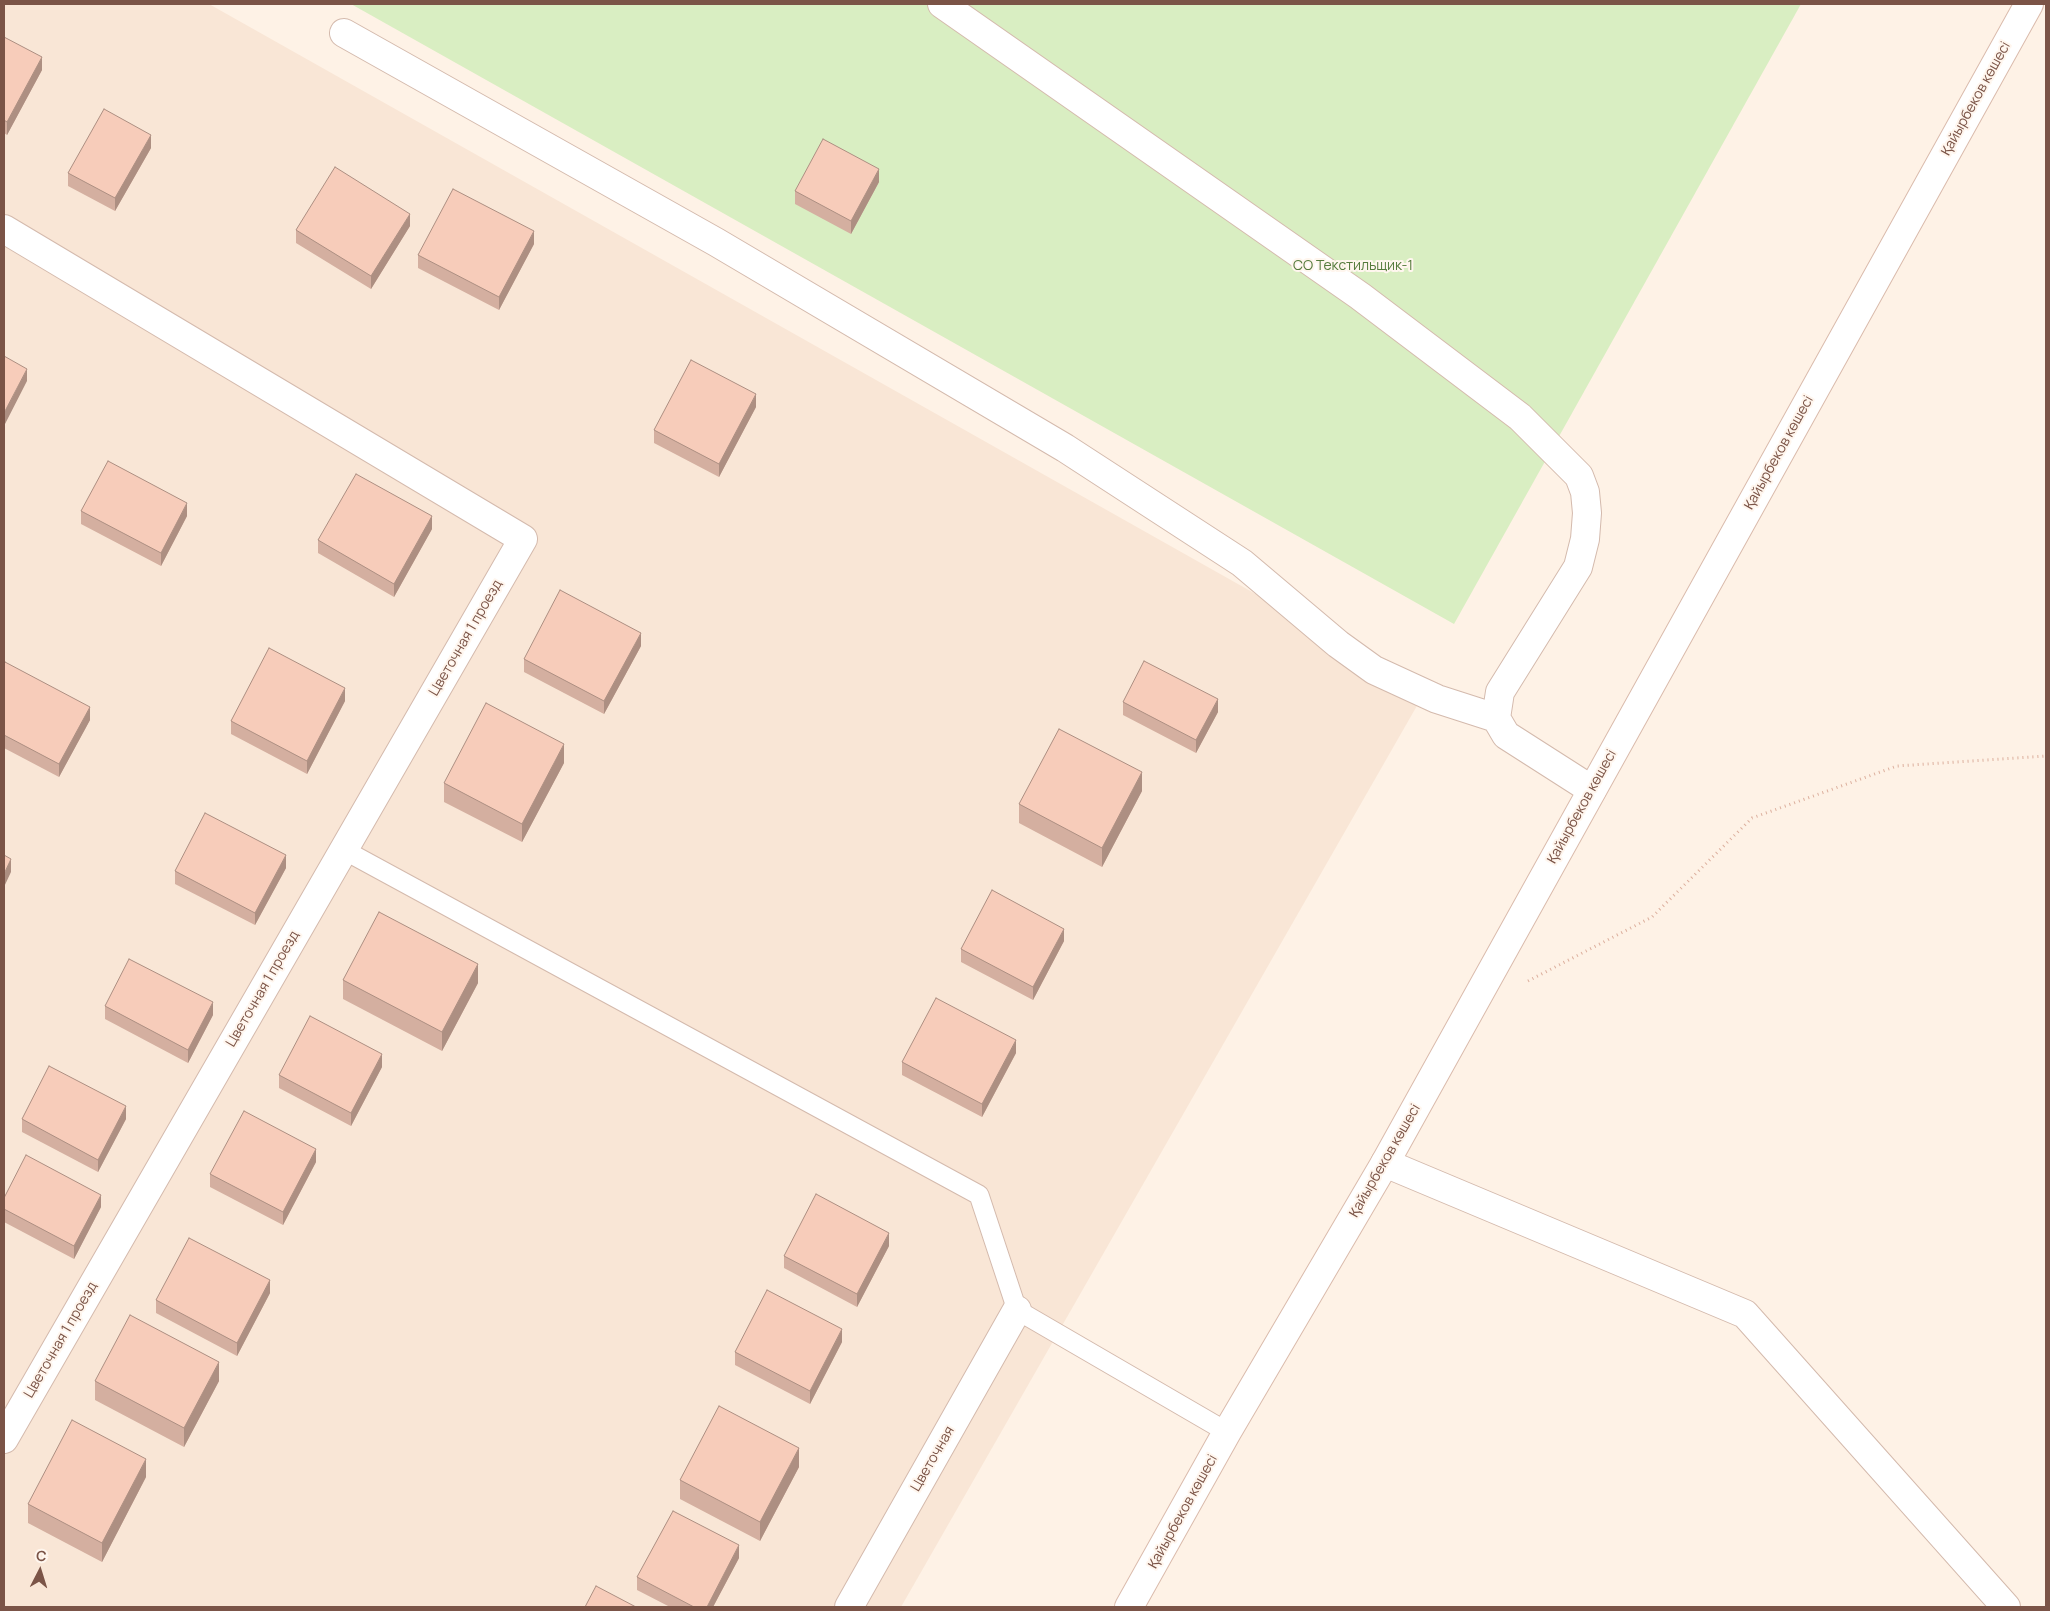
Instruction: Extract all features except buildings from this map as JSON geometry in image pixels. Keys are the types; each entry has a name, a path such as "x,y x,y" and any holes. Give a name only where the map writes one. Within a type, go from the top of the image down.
{"street":[{"path":"942,4 1360,296 1520,417 1579,476 1585,492 1587,513 1585,539 1578,567 1500,692 1496,718 1506,735 1592,790"},
{"name":"Қайырбеков көшесі","path":"1130,1607 1227,1432 1385,1163 2029,4"},
{"path":"344,33 716,242 1066,448 1242,563 1338,644 1374,670 1437,699 1496,718"},
{"name":"Цветочная 1 проезд","path":"4,229 523,539 4,1439"},
{"path":"1385,1163 1745,1314 2006,1607"},
{"name":"Цветочная","path":"849,1607 1017,1310"}],"lane":[{"path":"344,850 979,1195 1017,1310 1227,1432"}],"path":[{"path":"1519,986 1652,917 1752,818 1897,766 2046,756"}],"shaded area":[{"path":"4,4 209,4 1426,690 901,1607 4,1607"}],"green space":[{"name":"СО Текстильщик-1","path":"351,4 1801,4 1454,624"}]}
